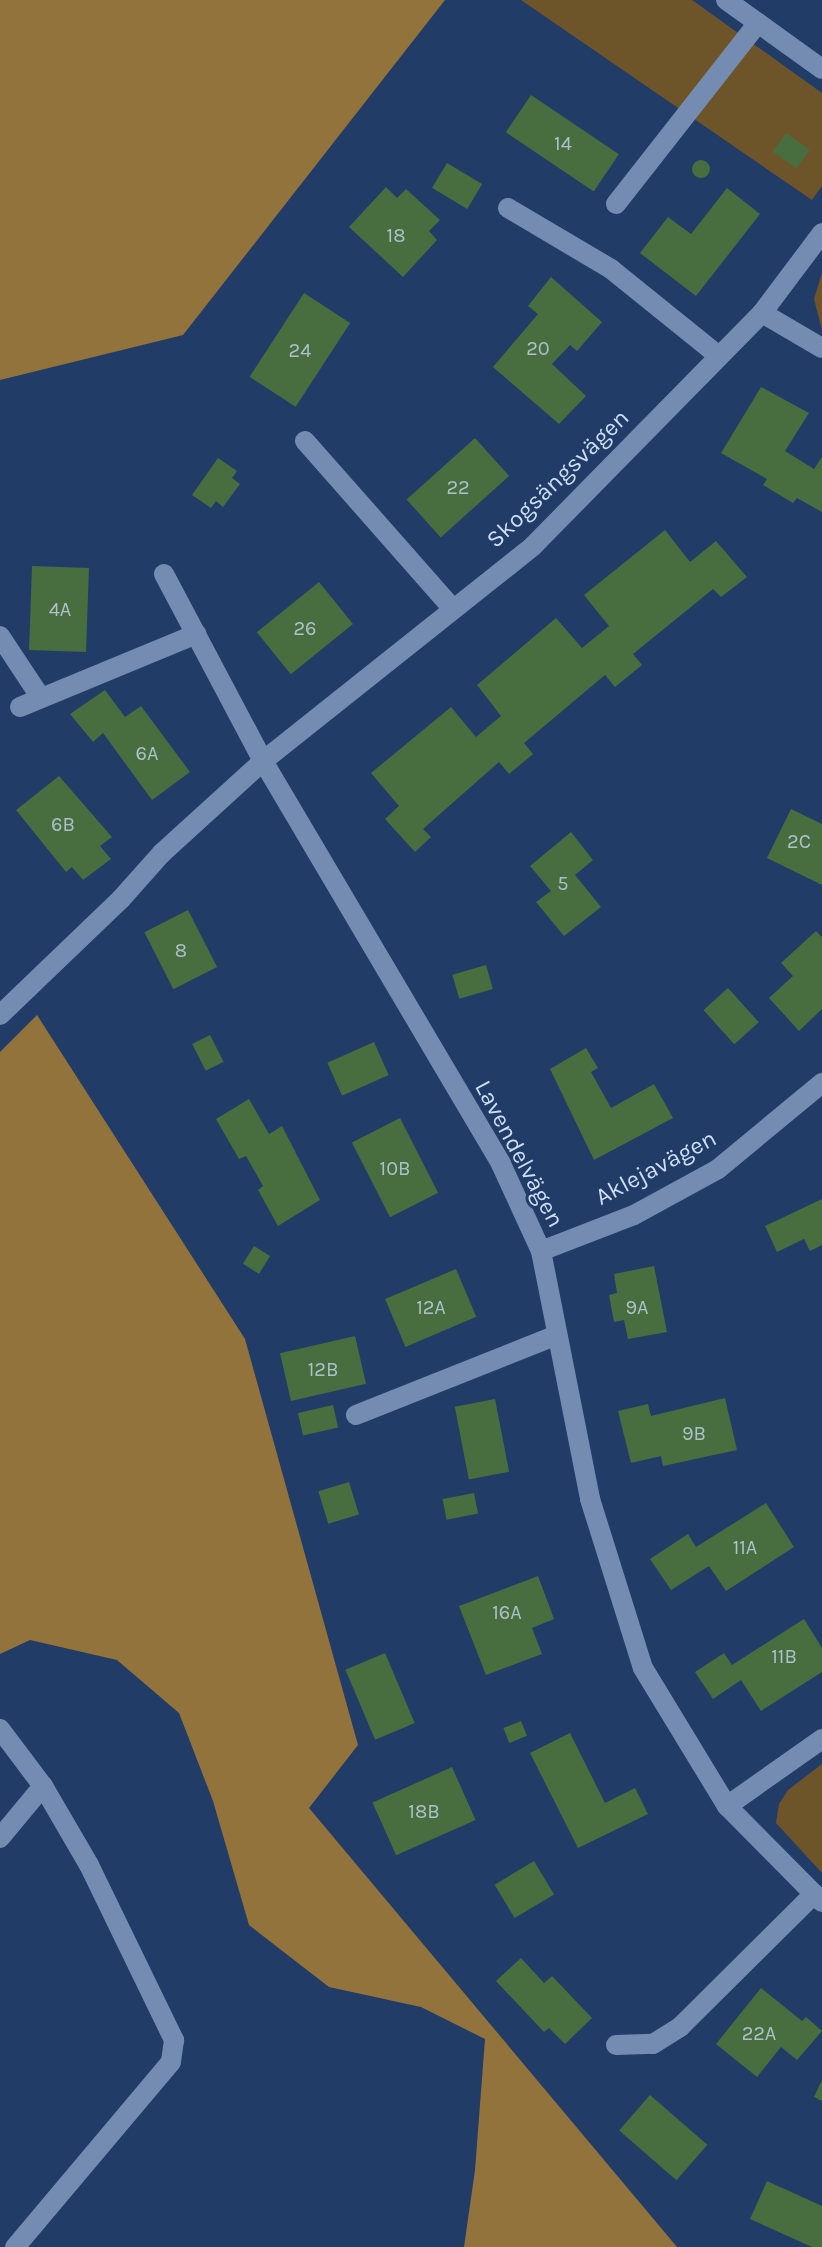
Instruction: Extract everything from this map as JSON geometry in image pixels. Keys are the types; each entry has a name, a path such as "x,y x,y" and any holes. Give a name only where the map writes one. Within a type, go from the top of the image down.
{"street":[{"path":"726,0 822,69"},
{"path":"616,204 758,23"},
{"path":"508,208 611,269 719,356"},
{"name":"Skogsängsvägen","path":"0,1015 121,899 162,853 263,761 533,546 762,313 822,233"},
{"path":"762,313 822,348"},
{"path":"305,441 452,608"},
{"name":"Lavendelvägen","path":"164,574 263,761 501,1164 541,1251 555,1336 590,1499 643,1668 727,1806 818,1898"},
{"path":"20,707 196,634"},
{"path":"0,636 41,698"},
{"name":"Aklejavägen","path":"541,1251 634,1215 718,1169 822,1083"},
{"path":"356,1415 555,1336"},
{"path":"0,1729 43,1786 89,1865 174,2040 171,2062 15,2247"},
{"path":"727,1806 822,1739"},
{"path":"0,1838 43,1786"},
{"path":"616,2045 653,2044 680,2027 818,1898"}],"shaded area":[{"path":"0,0 445,0 183,335 0,380"},
{"path":"521,0 692,0 822,93 822,186 812,200"},
{"path":"822,273 822,330 814,299"},
{"path":"37,1015 245,1339 358,1745 309,1808 677,2247 464,2247 475,2170 485,2039 421,2007 329,1987 249,1925 213,1801 179,1713 117,1660 30,1640 0,1654 0,1052"},
{"path":"822,1764 822,1873 776,1823 779,1804 788,1790"}],"building":[{"path":"531,95 619,154 594,192 506,132"},
{"path":"786,133 810,150 797,168 773,152"},
{"path":"697,160 705,160 710,169 708,176 697,178 692,173 692,165"},
{"path":"447,163 482,184 467,209 432,188"},
{"path":"386,187 397,198 406,189 440,220 429,231 437,240 403,277 349,227"},
{"path":"727,188 760,214 696,296 640,253 668,217 691,234"},
{"path":"551,277 602,322 577,351 570,345 552,364 586,396 559,424 493,367 538,314 528,306"},
{"path":"304,293 350,323 296,407 250,377"},
{"path":"761,387 809,413 785,451 814,469 822,457 822,512 797,498 793,503 763,485 767,479 721,453"},
{"path":"475,438 509,476 441,537 407,500"},
{"path":"218,458 237,471 232,478 240,484 223,507 216,501 211,508 192,495"},
{"path":"665,530 690,562 716,541 747,577 721,597 713,589 633,654 642,665 615,687 605,675 524,743 533,754 509,774 499,762 423,829 431,837 415,852 385,819 399,806 371,773 451,707 476,737 501,716 477,685 556,618 582,648 609,626 584,595"},
{"path":"32,566 89,568 86,652 29,650"},
{"path":"319,582 353,624 291,674 257,632"},
{"path":"105,690 125,717 141,706 190,772 152,800 103,733 93,742 70,714"},
{"path":"59,776 112,837 100,846 111,859 83,880 72,867 66,872 16,810"},
{"path":"791,809 822,824 822,885 767,858"},
{"path":"571,832 593,860 575,875 601,907 564,936 536,902 551,891 530,866"},
{"path":"188,910 217,967 173,989 144,932"},
{"path":"816,931 822,937 822,1009 799,1031 769,998 793,976 781,963"},
{"path":"486,965 493,989 459,999 452,975"},
{"path":"728,988 759,1022 734,1044 703,1010"},
{"path":"210,1035 224,1062 206,1071 192,1044"},
{"path":"374,1042 389,1075 342,1096 327,1063"},
{"path":"586,1048 598,1068 591,1072 611,1108 654,1084 673,1118 594,1160 550,1069"},
{"path":"249,1099 269,1134 282,1126 320,1200 278,1226 258,1190 263,1186 246,1156 239,1159 216,1119"},
{"path":"400,1118 438,1193 390,1217 352,1143"},
{"path":"822,1199 822,1245 810,1251 804,1239 777,1252 765,1226"},
{"path":"254,1246 270,1256 259,1274 243,1264"},
{"path":"654,1266 667,1332 628,1339 624,1320 614,1322 609,1295 617,1293 614,1274"},
{"path":"456,1269 476,1317 405,1347 385,1299"},
{"path":"355,1336 366,1384 291,1401 280,1353"},
{"path":"725,1398 737,1450 663,1466 661,1456 631,1463 618,1411 648,1404 651,1416"},
{"path":"495,1399 509,1472 469,1479 455,1407"},
{"path":"333,1405 338,1427 303,1436 298,1413"},
{"path":"349,1482 359,1515 328,1524 318,1491"},
{"path":"474,1493 478,1514 447,1520 443,1499"},
{"path":"766,1503 794,1547 726,1591 709,1566 671,1590 650,1559 688,1534 696,1547"},
{"path":"538,1576 554,1619 532,1628 542,1654 486,1675 459,1606"},
{"path":"804,1619 822,1648 822,1672 761,1711 741,1680 713,1699 695,1672 724,1653 732,1665"},
{"path":"385,1653 415,1723 375,1740 345,1670"},
{"path":"521,1721 527,1736 509,1743 503,1728"},
{"path":"570,1733 605,1803 635,1788 648,1814 578,1848 530,1753"},
{"path":"452,1767 476,1820 396,1855 373,1802"},
{"path":"534,1861 554,1894 515,1918 495,1885"},
{"path":"521,1958 544,1983 552,1976 592,2018 565,2044 549,2028 544,2032 496,1981"},
{"path":"761,1988 802,2021 806,2017 822,2031 797,2060 781,2047 757,2077 716,2044"},
{"path":"822,2080 822,2101 814,2097"},
{"path":"650,2095 707,2145 677,2180 619,2130"},
{"path":"767,2181 822,2206 822,2247 812,2247 750,2219"}]}
